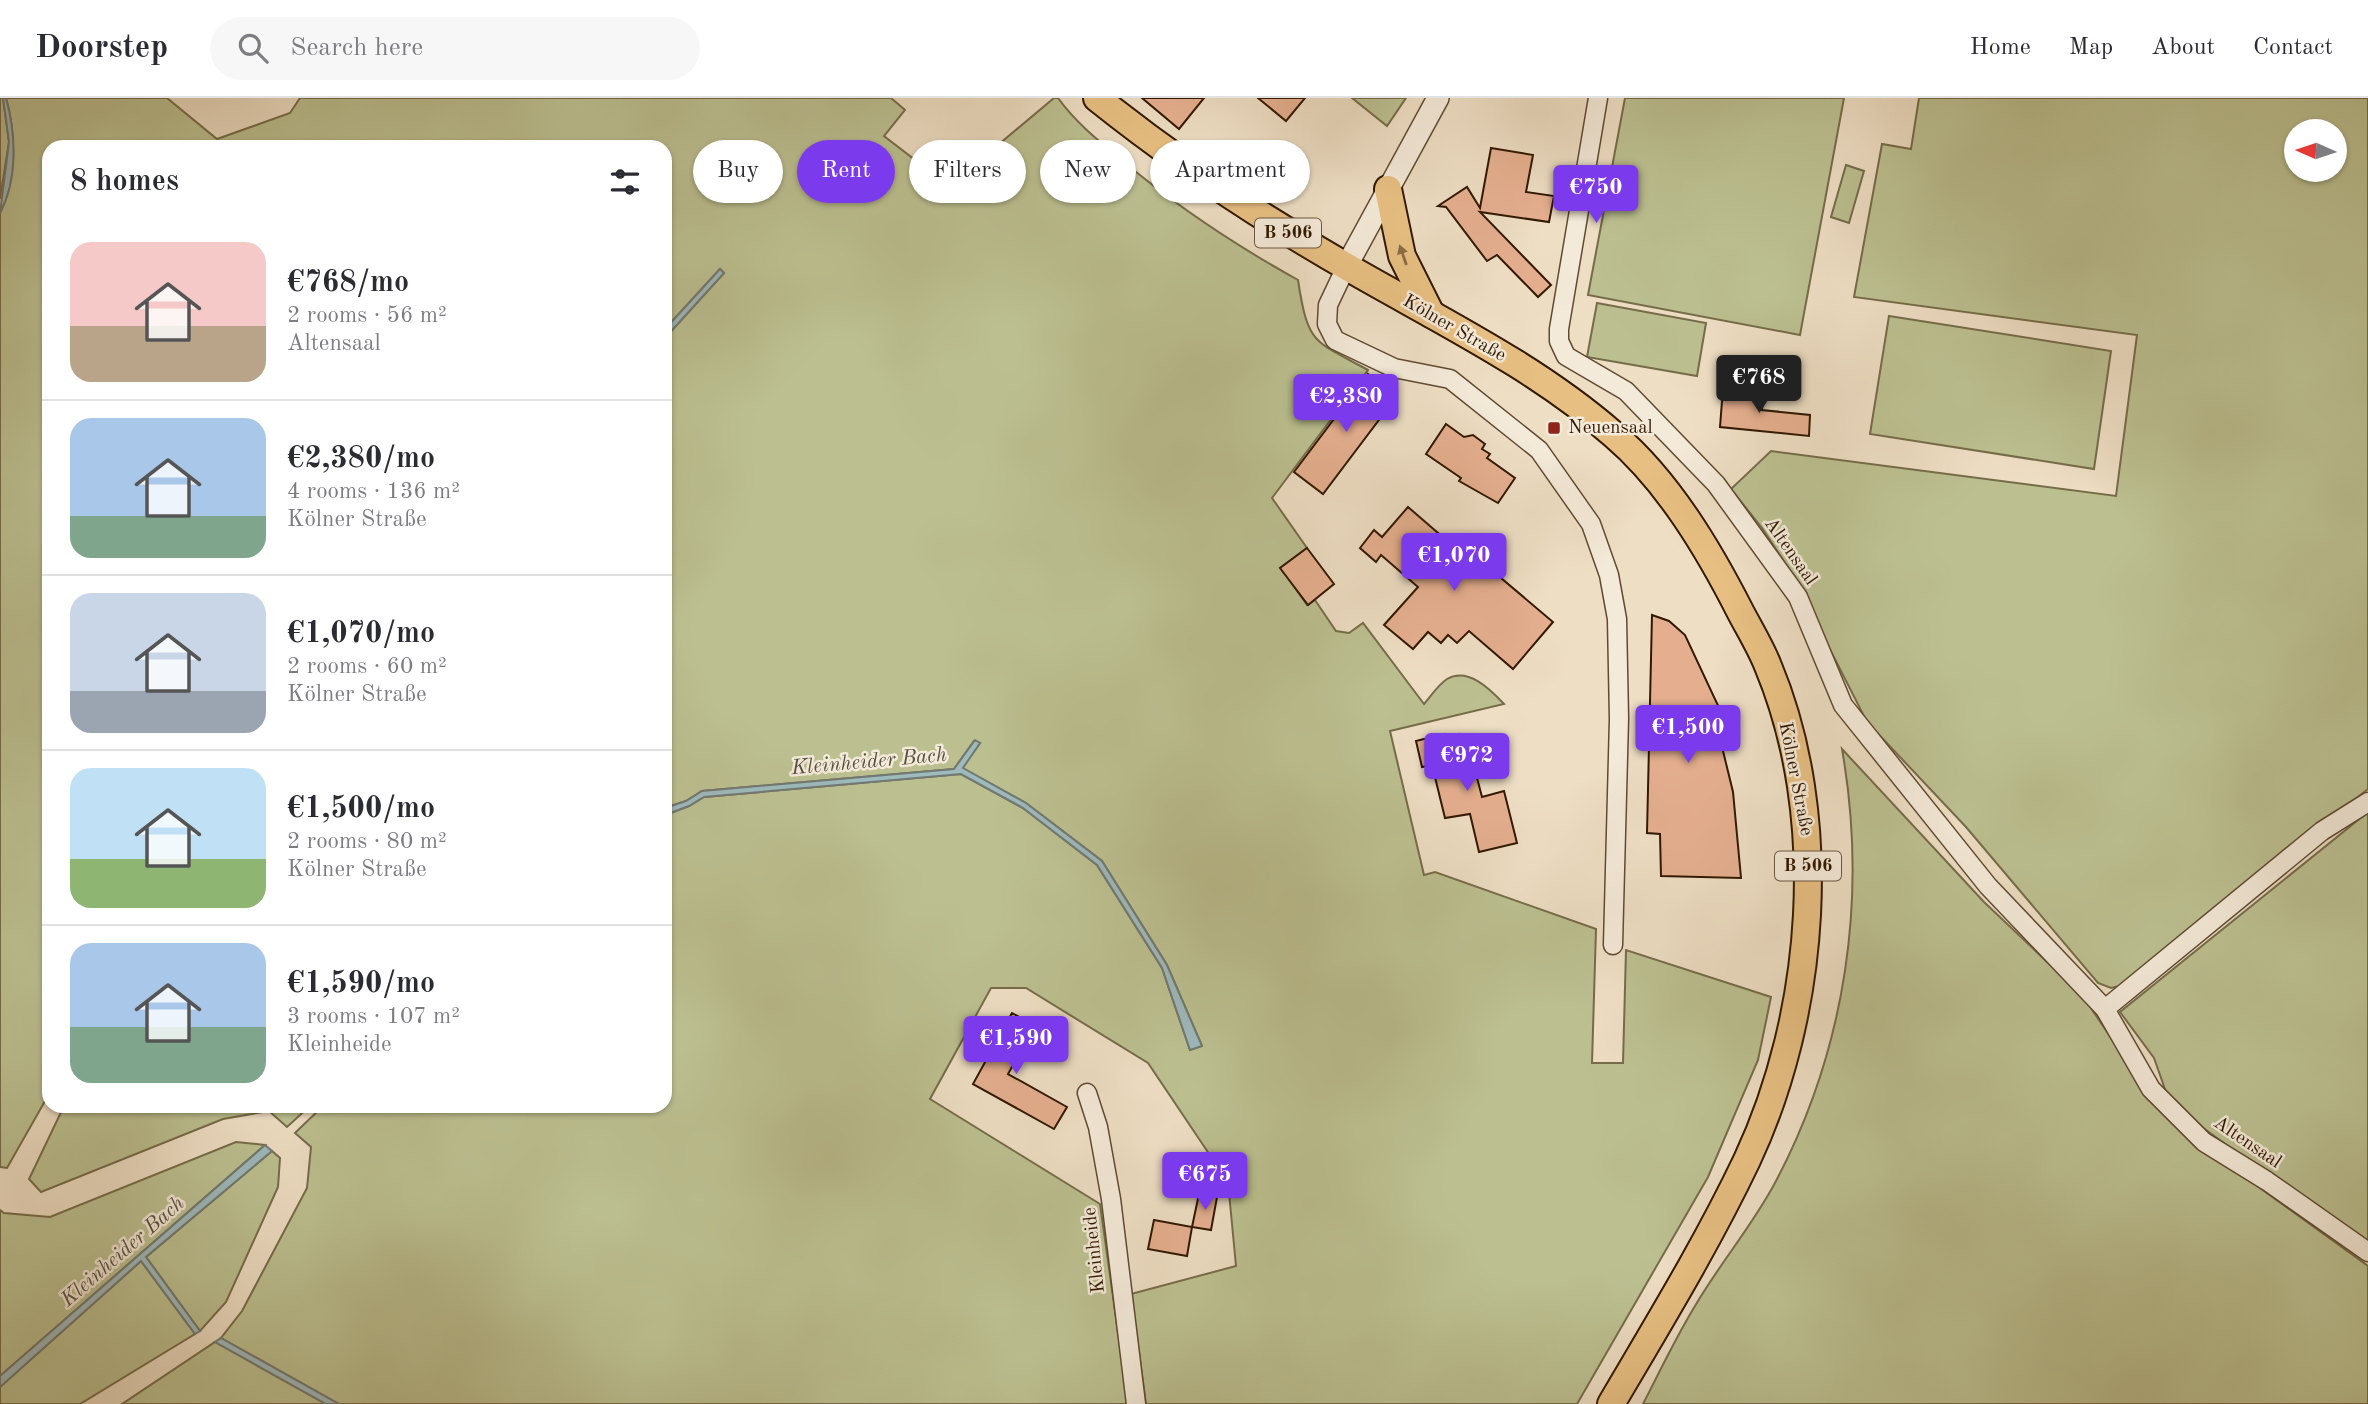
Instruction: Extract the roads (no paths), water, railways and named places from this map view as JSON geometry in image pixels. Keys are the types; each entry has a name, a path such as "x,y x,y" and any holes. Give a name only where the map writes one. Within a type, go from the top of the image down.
{"main road":[{"name":"Kölner Straße","path":"1097,98 1168,155 1231,198 1536,376 1616,436 1666,492 1723,577 1769,667 1794,752 1809,852 1801,985 1790,1042 1747,1160 1611,1404"},
{"path":"1388,189 1402,256 1432,316"}],"street":[{"path":"1438,98 1346,267 1328,305 1327,324 1335,340 1394,368 1450,379 1539,450 1591,524 1609,575 1618,619 1619,719 1613,945"},
{"name":"Altensaal","path":"1598,98 1559,330 1559,341 1566,356 1626,391 1716,484 1798,597 1843,705 1988,886 2105,1009 2151,1089 2204,1142 2267,1181 2368,1252"},
{"path":"2105,1009 2322,831 2368,802"},
{"name":"Kleinheide","path":"1087,1093 1098,1127 1111,1199 1136,1404"}],"water":[{"path":"3,98 6,98 12,126 14,156 10,186 0,213 9,142"},
{"path":"720,269 724,273 672,330 672,321"},
{"path":"975,740 980,743 963,768 1026,803 1102,861 1167,965 1202,1046 1190,1050 1162,968 1097,865 1023,808 961,774 704,797 672,812 672,806 702,791 954,769"},
{"path":"265,1145 272,1151 146,1257 200,1331 195,1334 141,1261 0,1387 0,1376"},
{"path":"221,1338 339,1404 326,1404 215,1342"}],"place":[{"name":"Neuensaal","path":"1554,428"}],"water label":[{"name":"Kleinheider Bach","path":"869,762"},
{"name":"Kleinheider Bach","path":"123,1252"}]}
